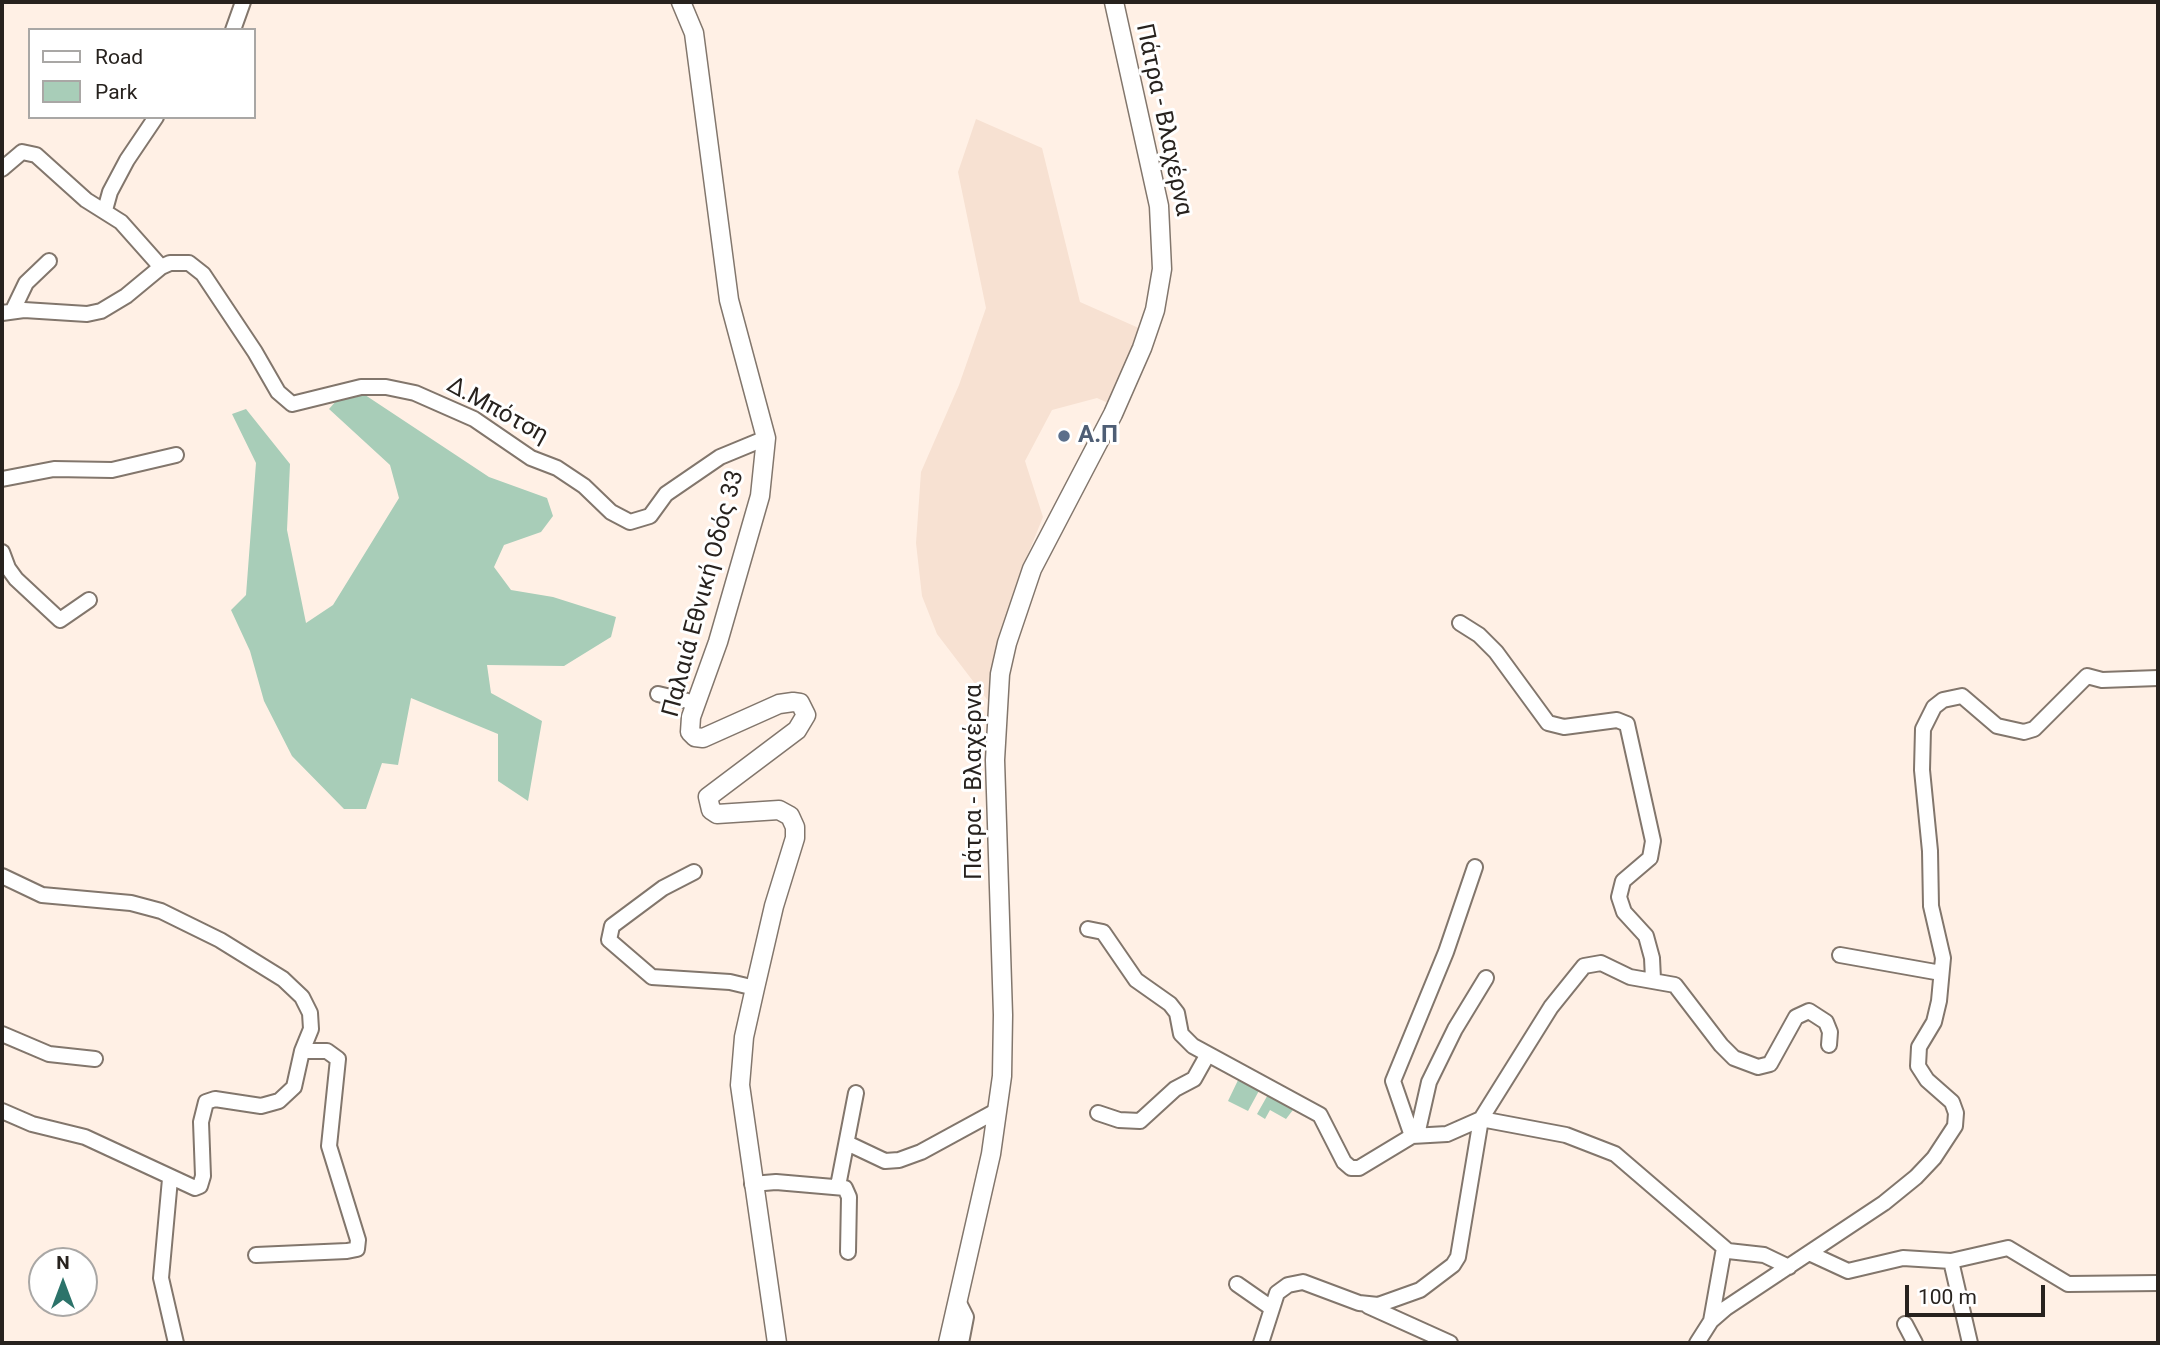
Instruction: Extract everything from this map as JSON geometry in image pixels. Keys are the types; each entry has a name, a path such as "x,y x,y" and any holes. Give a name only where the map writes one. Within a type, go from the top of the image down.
{"main road":[{"name":"Παλαιά Εθνική Οδός 33","path":"681,2 694,33 729,300 766,438 760,496 696,703 690,732 695,737 703,738 779,704 793,702 804,708 806,715 802,726 708,797 711,810 717,814 779,810 790,816 795,827 795,838 774,906 754,988 743,1046 740,1085 752,1184 777,1343"},
{"name":"Πάτρα - Βλαχέρνα","path":"948,1343 991,1154 998,1110 1003,1015 995,760 1000,674 1007,643 1032,569 1048,533 1113,414 1142,348 1155,310 1163,269 1159,206 1114,2"}],"street":[{"path":"234,28 243,2"},
{"path":"105,210 110,192 127,160 155,119"},
{"path":"2,169 22,152 31,153 86,200 105,210 137,237 161,267 126,296 101,311 74,314 7,312"},
{"path":"7,312 26,284 49,261"},
{"name":"Δ.Μπότση","path":"161,267 181,262 196,266 256,352 278,392 292,404 361,387 386,387 415,393 474,419 531,458 557,468 583,486 611,512 630,522 650,516 666,494 720,457 766,438"},
{"path":"2,479 54,469 112,470 176,455"},
{"path":"2,552 16,579 60,621 89,600"},
{"path":"1460,623 1479,635 1496,652 1548,723 1564,727 1617,720 1627,723 1653,841 1650,858 1623,881 1619,897 1624,912 1646,936 1652,958 1653,979"},
{"path":"1711,1321 1884,1203 1934,1158 1955,1126 1956,1114 1952,1102 1927,1080 1918,1066 1919,1047 1937,1011 1941,973 1942,946 1931,906 1930,851 1922,770 1923,729 1934,707 1953,696 1962,696 1997,726 2024,732 2035,729 2087,676 2102,680 2158,678"},
{"path":"658,694 696,703"},
{"path":"1415,1135 1393,1082 1446,952 1475,867"},
{"path":"694,872 663,888 612,926 609,940 652,977 730,982 754,988"},
{"path":"2,876 41,895 131,903 161,911 220,940 283,979 302,998 311,1021 294,1087 279,1101 261,1106 215,1099 206,1102 201,1122 202,1183 195,1188 170,1179 85,1137 32,1124 2,1111"},
{"path":"1088,929 1103,932 1136,980 1170,1004 1177,1013 1181,1034 1208,1054 1320,1115 1344,1162 1351,1168 1359,1168 1415,1135 1447,1134 1481,1119 1566,1135 1615,1154 1728,1251 1764,1255 1789,1267"},
{"path":"1840,955 1941,973"},
{"path":"1359,1303 1378,1305 1395,1301 1420,1290 1453,1265 1458,1257 1481,1119 1550,1007 1578,970 1601,963 1630,977 1666,981 1681,989 1721,1045 1734,1058 1758,1067 1770,1064 1796,1017 1809,1011 1826,1022 1830,1032 1829,1045"},
{"path":"1415,1135 1429,1082 1455,1028 1486,978"},
{"path":"2,1034 49,1054 95,1059"},
{"path":"256,1255 357,1249 358,1240 329,1146 338,1059 327,1051 302,1051"},
{"path":"1098,1113 1119,1120 1140,1121 1175,1089 1194,1079 1208,1054"},
{"path":"838,1186 856,1093"},
{"path":"847,1143 885,1161 899,1160 921,1152 998,1110"},
{"path":"170,1179 161,1278 176,1343"},
{"path":"752,1184 845,1188 849,1197 848,1252"},
{"path":"1697,1343 1711,1321 1724,1248"},
{"path":"1809,1253 1848,1271 1903,1258 1951,1261 2008,1248 2068,1284 2158,1283"},
{"path":"1951,1261 1970,1343"},
{"path":"1261,1343 1276,1293 1289,1285 1303,1282 1450,1343"},
{"path":"1237,1284 1270,1307"},
{"path":"957,1299 966,1317 961,1343"},
{"path":"1905,1324 1915,1343"}],"shaded area":[{"path":"976,119 1042,148 1080,302 1141,329 1108,403 1097,398 1052,410 1025,461 1043,517 1017,581 1001,633 991,669 989,702 937,634 922,596 916,543 921,472 959,385 986,308 958,172"}],"green space":[{"path":"350,385 489,477 547,498 553,516 541,532 504,545 494,567 511,590 553,597 616,617 611,637 564,666 487,665 491,693 542,721 528,801 498,781 498,734 411,698 398,765 382,763 366,809 344,809 292,756 264,701 250,651 231,610 246,595 256,463 232,414 246,409 290,464 287,530 306,623 333,605 399,498 390,465 329,409"},
{"path":"1240,1076 1261,1087 1248,1111 1228,1101"},
{"path":"1270,1091 1296,1106 1286,1119 1270,1110 1265,1119 1257,1114"}],"place":[{"name":"Α.Π","path":"1064,436"}]}
